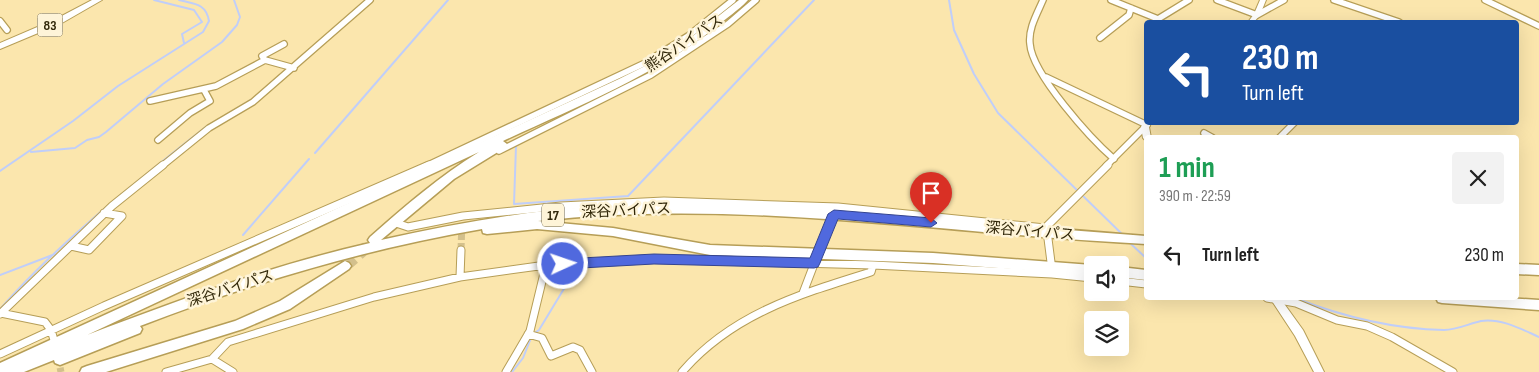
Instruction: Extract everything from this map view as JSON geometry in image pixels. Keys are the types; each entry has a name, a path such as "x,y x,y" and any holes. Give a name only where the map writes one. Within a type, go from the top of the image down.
{"highway":[{"name":"熊谷バイパス","path":"0,369 466,159 658,63 721,20 744,0"},
{"path":"374,240 397,223 422,196 466,159"},
{"name":"深谷バイパス","path":"10,372 105,332 207,295 337,255 436,232 505,220 586,211 656,208 836,210 1136,240"},
{"name":"深谷バイパス","path":"28,372 197,307 344,260 434,240 493,230 537,226 564,227 613,232 710,250 817,258 933,258 1052,270 1084,270"},
{"path":"87,372 238,325 285,305 345,266"},
{"path":"1519,269 1539,270"},
{"path":"1129,273 1144,275"},
{"path":"1470,300 1539,305"}],"main road":[{"name":"83","path":"0,46 59,21 98,0"},
{"path":"1253,20 1257,15 1263,0"},
{"path":"1274,300 1299,333 1320,372"}],"street":[{"path":"0,313 72,246 104,213 209,128 253,102 370,0"},
{"path":"0,354 51,330 466,159 513,143 651,75 721,20 733,0"},
{"path":"466,159 645,63 756,0"},
{"path":"1043,0 1030,33 1030,52 1045,77 1084,128 1114,159"},
{"path":"1111,0 1158,19 1189,0"},
{"path":"1217,0 1257,15 1284,0"},
{"path":"1334,0 1393,20"},
{"path":"1485,0 1539,26"},
{"path":"1100,38 1129,15 1131,8"},
{"path":"0,20 7,30"},
{"path":"265,60 262,56 284,44"},
{"path":"150,101 204,90 230,81 265,60 292,67"},
{"path":"1045,77 1144,124"},
{"path":"158,140 190,113 210,101 204,90"},
{"path":"1052,270 1047,230 1080,193 1147,125"},
{"path":"1282,135 1291,125"},
{"path":"1204,133 1208,135"},
{"path":"397,223 408,227 561,206 664,201 836,210 803,292"},
{"path":"72,246 89,250 122,216 104,213"},
{"path":"460,277 461,250"},
{"path":"166,372 212,359 228,342 374,297 460,277 546,265 654,259 817,258 873,265 1052,270 1084,276"},
{"path":"510,370 528,334 546,265"},
{"path":"682,372 717,337 760,312 803,292 871,272 873,265"},
{"path":"1129,282 1144,284"},
{"path":"1282,300 1296,303 1337,320 1367,326 1392,337 1453,372"},
{"path":"0,313 45,322 51,330 54,340"},
{"path":"528,334 542,338 551,356 573,347 580,350 592,372"},
{"path":"212,359 233,372"}],"waterway":[{"path":"154,0 194,10 202,22 182,34 184,43"},
{"path":"0,171 73,121 118,86 203,32 209,21 205,11 198,5 179,0"},
{"path":"31,152 75,148 87,140 99,137 106,132 163,84 222,42 237,25 240,17 234,0"},
{"path":"315,153 448,0"},
{"path":"516,146 514,204 628,196 814,0"},
{"path":"949,0 954,30 974,74 998,113 1122,234"},
{"path":"226,115 254,98"},
{"path":"52,255 99,213 207,126"},
{"path":"243,235 309,159"},
{"path":"1130,243 1144,256"},
{"path":"0,275 52,255"},
{"path":"0,309 52,255"},
{"path":"533,334 539,330 565,287 572,269"},
{"path":"1301,300 1349,316 1406,327 1449,330 1488,320 1511,325 1539,337"},
{"path":"512,372 523,358 531,338"}],"tunnel":[{"path":"461,250 462,220"},
{"path":"345,266 367,247"},
{"path":"58,358 61,372"}],"route":[{"path":"563,264 654,259 814,263 834,214 931,223"}]}
